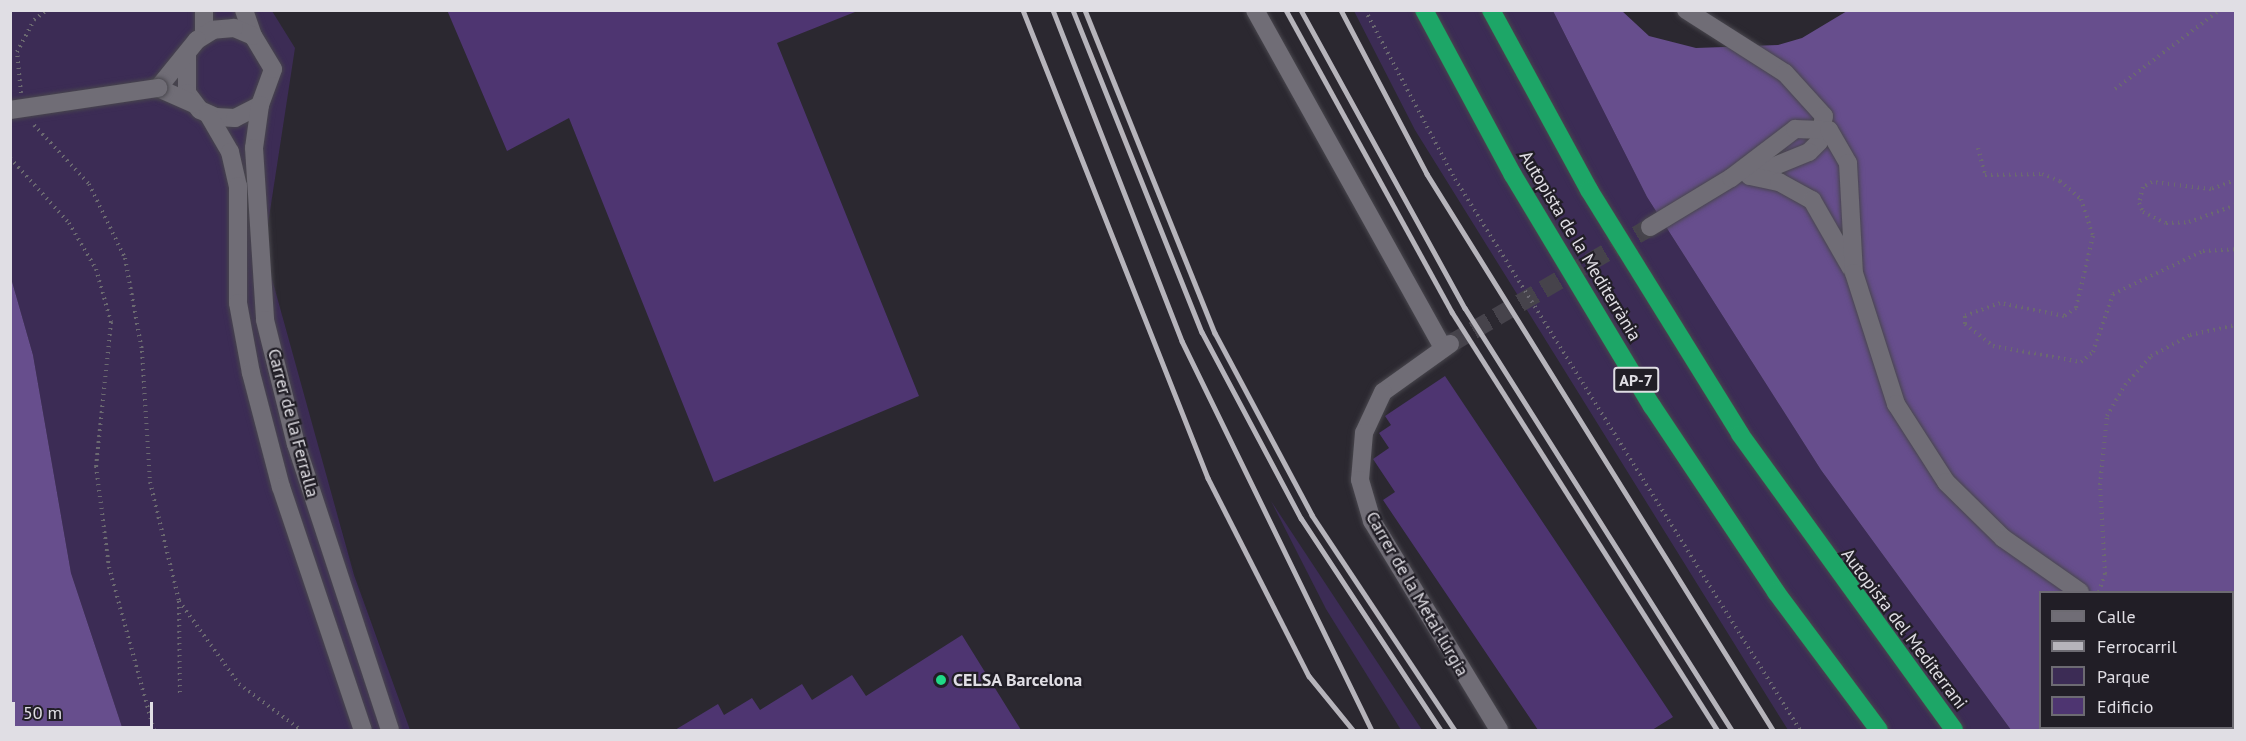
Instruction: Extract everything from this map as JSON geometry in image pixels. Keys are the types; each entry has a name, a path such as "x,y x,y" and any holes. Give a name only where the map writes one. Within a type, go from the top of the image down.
{"highway":[{"name":"Autopista de la Mediterrània","path":"1424,10 1513,175 1652,406 1776,591 1879,730"},
{"name":"Autopista de la Mediterrània","path":"1491,10 1663,313 1820,552"},
{"name":"Autopista del Mediterrani","path":"1820,552 1954,730"}],"street":[{"path":"204,10 204,35"},
{"path":"16,103 158,88 201,109 235,118 260,105 273,69 253,36 244,10"},
{"name":"Carrer de la Metal·lúrgia","path":"1255,10 1447,346 1383,392 1364,433 1360,480 1372,521 1499,730"},
{"path":"1686,10 1785,73 1824,116 1823,128 1809,152 1750,176 1731,178"},
{"path":"158,88 204,35 224,28 253,36"},
{"path":"187,54 183,80 201,109"},
{"name":"Carrer de la Ferralla","path":"260,105 254,148 266,320 296,444 390,730"},
{"name":"Carrer de la Ferralla","path":"201,109 230,152 238,186 238,303 251,374 281,487 363,730"},
{"path":"1650,227 1731,178 1795,129 1823,128 1838,139 1848,163 1854,273"},
{"path":"1750,176 1779,182 1812,200 1854,273 1896,404 1918,445 1946,482 2003,538 2079,591"}],"path":[{"path":"16,103 17,52 34,20 47,10"},
{"path":"1365,10 1455,178 1800,730"},
{"path":"2115,89 2220,10"},
{"path":"30,115 89,184 125,258 142,351 150,482 179,601 180,693"},
{"path":"1978,147 1984,175 2042,174 2060,181 2081,199 2093,236 2076,308 2064,316 2000,303 1965,316 1965,324 1993,346 2081,362 2092,352 2104,309 2121,288 2203,251 2235,249"},
{"path":"10,158 69,223 96,269 111,322 96,466 109,567 154,730"},
{"path":"2235,180 2211,189 2152,182 2143,187 2139,203 2143,212 2166,223 2189,222 2235,205"},
{"path":"2098,591 2106,574 2100,465 2107,416 2125,385 2151,356 2190,335 2235,325"},
{"path":"179,601 239,684 301,730"}],"green space":[{"path":"10,11 272,11 295,48 264,250 354,575 410,730 123,730 71,573 33,355 11,278"},
{"path":"1354,11 1553,11 1647,197 1821,470 2011,730 1788,730 1415,130"},
{"path":"1271,501 1422,730 1401,730 1326,609"}],"shaded area":[{"path":"1553,11 1622,11 1649,36 1696,48 1778,45 1802,38 1847,11 2235,11 2235,730 2011,730 1821,470 1647,197"},
{"path":"11,278 33,355 71,573 123,730 11,730"}],"building":[{"path":"447,10 860,10 777,43 919,396 714,482 569,118 507,151"},
{"path":"1445,376 1673,717 1652,730 1538,730 1383,500 1395,492 1373,459 1389,448 1379,433 1391,425 1385,416"},
{"name":"CELSA Barcelona","path":"962,635 1021,730 675,730 718,704 724,715 752,698 760,710 802,684 812,700 852,675 866,696"}],"tunnel":[{"path":"1450,344 1650,227"}],"railway":[{"path":"1023,10 1208,478 1309,676 1353,730"},
{"path":"1053,10 1182,341 1372,730"},
{"path":"1073,10 1202,332 1301,518 1441,730"},
{"path":"1085,10 1215,333 1312,515 1455,730"},
{"path":"1286,10 1452,312 1717,730"},
{"path":"1301,10 1465,308 1732,730"},
{"path":"1341,10 1427,174 1773,730"}],"place":[{"name":"CELSA Barcelona","path":"941,680"}]}
